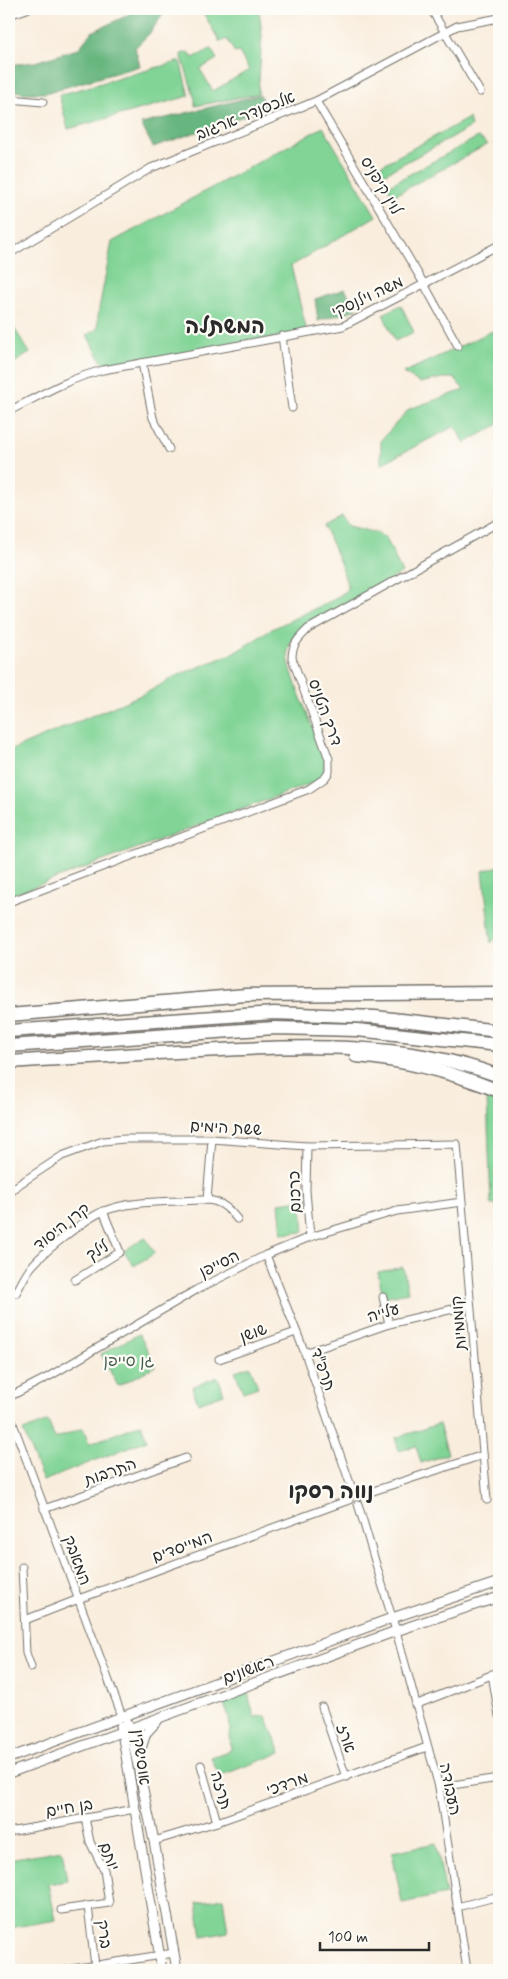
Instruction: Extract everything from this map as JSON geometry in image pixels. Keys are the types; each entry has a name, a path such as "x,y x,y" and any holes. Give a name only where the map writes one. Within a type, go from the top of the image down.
{"highway":[{"path":"9,1015 246,995 498,992"},
{"path":"9,1031 274,1013 375,1017 499,1031"},
{"path":"9,1046 284,1028 357,1030 499,1046"},
{"path":"9,1062 326,1046 375,1049 430,1058 499,1076"},
{"path":"262,1048 364,1056 403,1062 474,1082 499,1092"},
{"path":"474,1082 499,1086"}],"street":[{"path":"9,15 27,9"},
{"path":"431,9 480,92"},
{"name":"אלכסנדר ארגוב","path":"9,254 151,168 316,101 457,26 499,18"},
{"path":"10,99 43,102"},
{"name":"לוין קיפניס","path":"316,101 424,284 458,346"},
{"name":"משה וילנסקי","path":"9,411 81,375 108,368 343,326 499,245"},
{"path":"282,336 292,408"},
{"path":"142,363 153,418 169,449"},
{"name":"דרך הטניס","path":"9,902 267,806 320,783 329,772 329,759 292,658 292,652 297,640 308,629 499,522"},
{"name":"ששת הימים","path":"9,1194 18,1185 62,1156 104,1141 151,1138 212,1139 307,1146 457,1144"},
{"path":"207,1200 212,1139"},
{"name":"קוממיות","path":"457,1144 486,1500"},
{"name":"כרכום","path":"307,1146 306,1191 310,1237"},
{"name":"קרן היסוד","path":"9,1289 16,1293 30,1269 68,1234 103,1211 147,1202 207,1200 224,1204 237,1219"},
{"name":"הסייפן","path":"9,1397 40,1381 196,1290 266,1255 310,1237 396,1211 462,1202"},
{"name":"לילך","path":"75,1280 120,1252 103,1211"},
{"name":"תרפ\"ד","path":"266,1255 305,1353 353,1492"},
{"path":"383,1297 389,1324"},
{"name":"עלייה","path":"305,1353 389,1324 470,1305"},
{"name":"שושן","path":"219,1359 296,1332"},
{"name":"המאבק","path":"9,1413 122,1716"},
{"path":"361,1495 483,1455"},
{"name":"התרבות","path":"44,1509 186,1458"},
{"path":"353,1492 358,1492 361,1495 362,1501 358,1504 354,1505 349,1500 353,1492"},
{"name":"המייסדים","path":"25,1620 77,1599 349,1500"},
{"path":"358,1504 392,1618"},
{"path":"22,1567 26,1653 31,1667"},
{"name":"ראשונים","path":"11,1757 392,1618 499,1582"},
{"name":"ראשונים","path":"9,1773 396,1631 499,1597"},
{"name":"העבודה","path":"392,1618 439,1787 467,1970"},
{"path":"416,1706 496,1673 499,1716"},
{"name":"ארז","path":"322,1707 346,1777"},
{"name":"אוסישקין","path":"122,1716 130,1728 154,1841 177,1970"},
{"name":"אוסישקין","path":"122,1716 121,1731 162,1970"},
{"path":"137,1761 146,1733 162,1716"},
{"name":"מרדכי","path":"154,1841 217,1822 427,1747"},
{"name":"תרזה","path":"200,1765 217,1822"},
{"path":"439,1787 499,1778"},
{"name":"בן חיים","path":"9,1832 135,1809"},
{"name":"יותם","path":"85,1818 90,1842 104,1870 109,1903"},
{"path":"457,1907 499,1896"},
{"name":"ברק","path":"60,1910 109,1903"},
{"name":"ברק","path":"88,1906 95,1966"},
{"path":"66,1970 174,1953"}],"green space":[{"path":"135,9 167,9 149,34 135,48 140,66 45,93 22,93 9,88 9,65 35,62 78,49 92,32 126,16"},
{"path":"201,9 259,9 262,36 258,94 195,106 195,99 181,54 189,52 193,58 211,49 217,59 200,69 213,91 249,70 239,52 235,53 227,39 220,42"},
{"path":"180,61 189,96 68,129 59,95"},
{"path":"260,95 267,108 153,147 141,124"},
{"path":"469,118 471,127 382,175 378,167"},
{"path":"323,127 376,216 291,266 307,332 105,367 87,335 98,328 98,314 112,242"},
{"path":"478,137 488,144 393,196 388,186"},
{"path":"345,289 357,309 318,321 315,299"},
{"path":"401,305 414,332 395,341 383,314"},
{"path":"12,325 30,353 12,364 9,359 9,327"},
{"path":"499,328 499,424 465,443 455,426 381,464 381,440 409,409 464,390 454,378 443,378 420,383 403,373"},
{"path":"342,516 349,526 377,533 386,538 402,573 302,630 289,645 288,652 292,672 324,755 325,767 321,777 315,782 9,896 9,751 148,692 176,676 234,653 272,629 333,600 345,592 348,587 341,565 324,526"},
{"path":"499,866 499,935 491,943 483,871"},
{"path":"487,1098 499,1102 499,1204 491,1205"},
{"path":"301,1200 304,1232 282,1234 279,1203"},
{"path":"145,1237 155,1253 134,1266 124,1251"},
{"path":"403,1267 408,1292 383,1297 378,1272"},
{"name":"גן סייפן","path":"139,1334 156,1366 118,1386 101,1354"},
{"path":"250,1366 258,1387 243,1392 235,1371"},
{"path":"218,1377 224,1394 198,1403 192,1387"},
{"path":"48,1421 55,1439 83,1428 89,1444 141,1424 147,1440 43,1481 23,1431"},
{"path":"439,1424 448,1454 421,1463 416,1446 399,1451 395,1438"},
{"path":"248,1693 254,1717 266,1716 281,1753 219,1776 211,1757 231,1750 229,1716 223,1703"},
{"path":"436,1843 446,1894 402,1903 392,1852"},
{"path":"62,1850 67,1881 48,1884 56,1920 9,1928 9,1859"},
{"path":"223,1898 228,1932 202,1937 197,1903"}],"district":[{"name":"המשתלה","path":"225,326"},
{"name":"נווה רסקו","path":"331,1491"}]}
